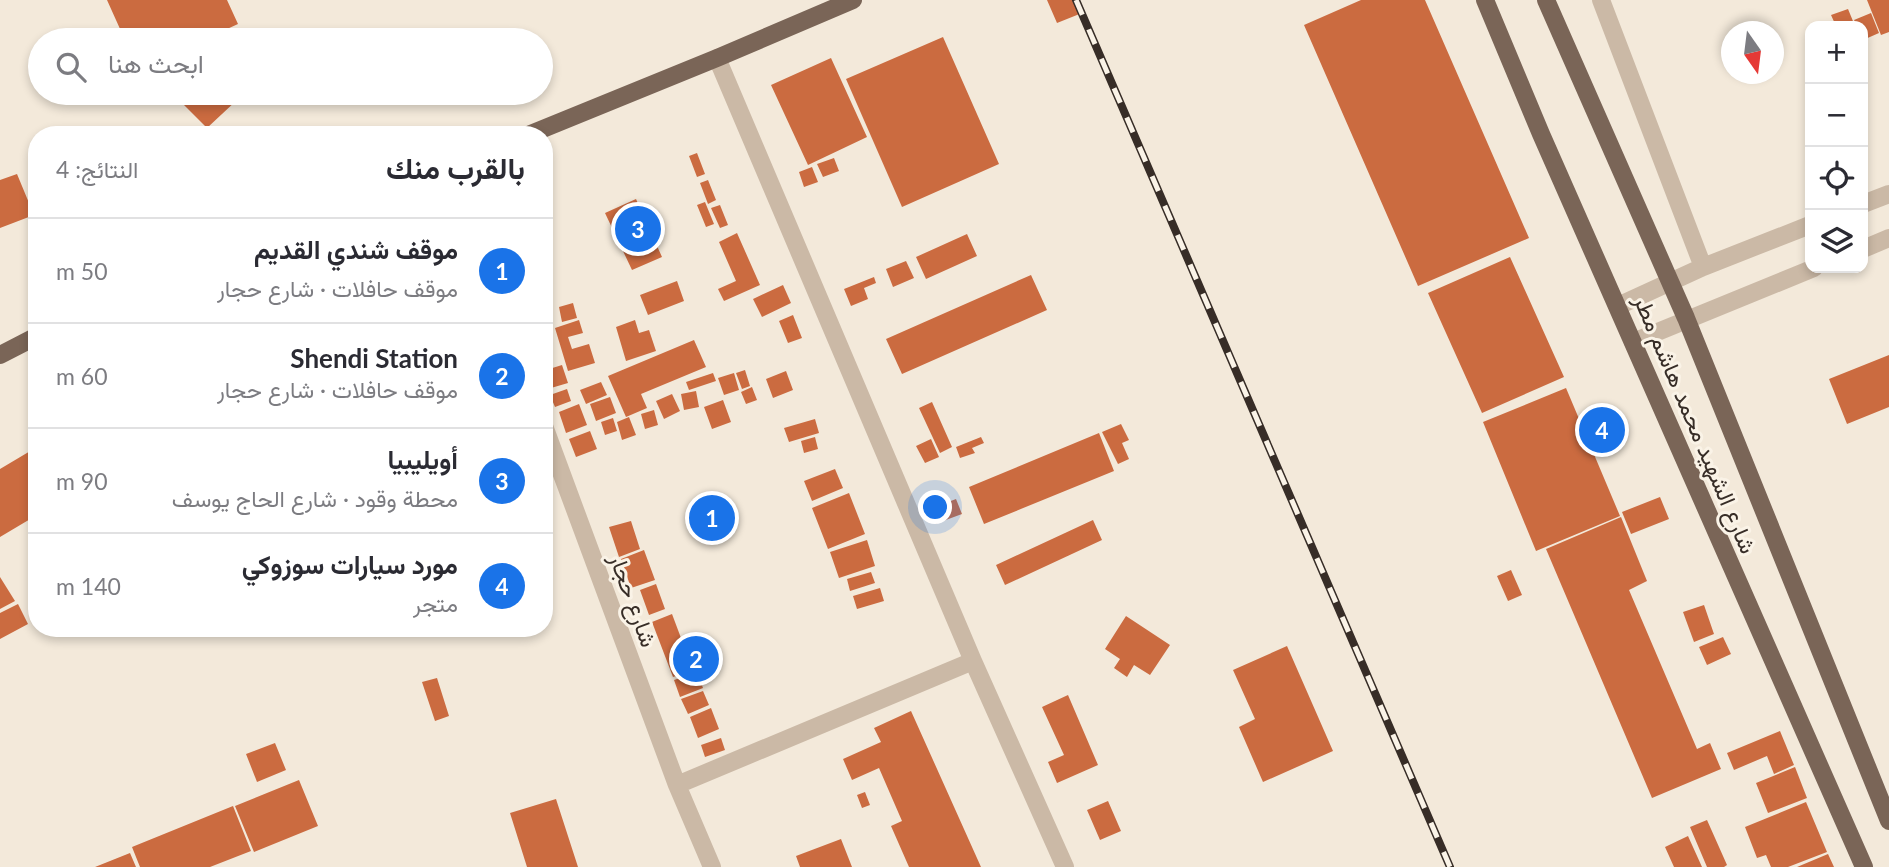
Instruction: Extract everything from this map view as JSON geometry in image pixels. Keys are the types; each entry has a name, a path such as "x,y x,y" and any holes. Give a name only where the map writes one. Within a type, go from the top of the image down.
{"main road":[{"path":"550,126 853,0"},
{"name":"شارع الشهيد محمد هاشم مطر","path":"1485,0 1541,134 1864,867"},
{"name":"شارع الشهيد محمد هاشم مطر","path":"1546,0 1686,318 1889,821"},
{"path":"0,355 28,341"}],"street":[{"path":"1601,0 1703,267"},
{"path":"718,58 973,661 1065,867"},
{"path":"1868,202 1889,194"},
{"path":"1618,306 1703,267 1805,227"},
{"path":"1868,247 1889,238"},
{"path":"1633,342 1686,318 1805,272"},
{"name":"شارع حجار","path":"553,450 677,785 712,867"},
{"path":"677,785 973,661"}],"building":[{"path":"107,0 227,0 238,24 229,28 120,28"},
{"path":"1047,0 1077,0 1082,13 1057,23"},
{"path":"1361,0 1425,0 1529,238 1418,286 1304,25"},
{"path":"1867,0 1889,0 1889,32 1881,35"},
{"path":"1848,9 1853,21 1834,21 1831,15"},
{"path":"1871,13 1879,33 1868,38 1868,21 1854,20"},
{"path":"943,37 999,164 902,207 846,79"},
{"path":"831,58 867,137 808,165 771,85"},
{"path":"184,105 232,105 209,126 205,126"},
{"path":"697,153 705,174 697,177 689,156"},
{"path":"834,158 839,171 823,177 817,164"},
{"path":"812,167 818,182 804,187 799,172"},
{"path":"17,174 28,201 28,217 0,228 0,180"},
{"path":"708,180 716,200 708,204 700,183"},
{"path":"636,199 662,257 632,270 605,213"},
{"path":"705,202 714,224 706,227 697,205"},
{"path":"720,205 728,225 720,228 711,208"},
{"path":"737,233 760,285 724,301 718,289 736,281 719,242"},
{"path":"967,234 977,256 926,279 916,257"},
{"path":"1510,257 1564,377 1482,413 1428,293"},
{"path":"906,261 914,278 893,287 886,269"},
{"path":"1031,275 1047,310 902,374 886,339"},
{"path":"874,277 876,283 864,288 868,299 851,306 844,289"},
{"path":"677,281 684,301 648,315 640,295"},
{"path":"783,285 791,303 762,317 753,299"},
{"path":"573,303 577,318 562,322 559,307"},
{"path":"793,315 802,338 788,343 779,321"},
{"path":"579,320 583,333 568,337 572,349 589,344 595,363 568,371 555,328"},
{"path":"635,320 639,333 649,330 656,351 626,361 616,327"},
{"path":"694,340 706,367 641,394 647,408 626,417 608,376"},
{"path":"1889,355 1889,407 1847,424 1829,379"},
{"path":"562,365 568,383 553,387 553,368"},
{"path":"745,370 750,386 742,389 736,373"},
{"path":"786,371 793,390 773,398 766,379"},
{"path":"713,373 716,381 689,390 686,382"},
{"path":"734,373 739,390 724,395 718,378"},
{"path":"601,382 607,395 586,404 580,390"},
{"path":"752,387 757,400 746,404 741,392"},
{"path":"1566,388 1620,516 1536,551 1483,422"},
{"path":"567,389 571,401 555,407 553,394"},
{"path":"696,391 699,407 684,410 681,394"},
{"path":"672,394 680,411 664,419 656,401"},
{"path":"610,397 616,413 596,421 590,404"},
{"path":"723,400 731,422 712,429 704,407"},
{"path":"932,402 952,447 940,453 919,408"},
{"path":"579,404 587,425 566,433 559,412"},
{"path":"654,410 658,425 645,429 641,414"},
{"path":"629,417 636,435 622,440 617,422"},
{"path":"613,418 617,431 605,435 601,422"},
{"path":"815,419 819,433 789,442 784,428"},
{"path":"1121,424 1129,440 1122,443 1129,459 1118,464 1102,432"},
{"path":"590,431 597,449 576,457 569,439"},
{"path":"1099,433 1114,471 984,524 969,487"},
{"path":"815,437 818,449 804,453 801,441"},
{"path":"981,437 984,443 972,448 975,453 960,458 956,447"},
{"path":"931,439 939,457 925,463 916,446"},
{"path":"28,452 28,520 0,537 0,469"},
{"path":"835,469 843,488 812,501 804,481"},
{"path":"849,493 865,534 828,549 812,508"},
{"path":"1660,497 1669,519 1631,534 1622,512"},
{"path":"956,499 962,514 935,524 930,509"},
{"path":"1621,517 1647,581 1629,590 1697,749 1710,743 1721,769 1652,798 1546,549"},
{"path":"1093,520 1102,540 1005,585 996,565"},
{"path":"631,521 640,549 619,557 609,527"},
{"path":"867,540 875,566 839,578 830,552"},
{"path":"644,550 655,580 631,588 621,559"},
{"path":"1511,570 1522,595 1508,601 1497,576"},
{"path":"871,572 875,583 850,591 847,579"},
{"path":"0,577 15,601 0,609"},
{"path":"656,584 665,609 649,615 640,590"},
{"path":"880,588 884,601 857,609 853,596"},
{"path":"18,604 28,624 0,639 0,613"},
{"path":"1704,605 1714,634 1694,642 1683,612"},
{"path":"672,614 693,670 673,677 652,622"},
{"path":"1126,616 1170,645 1150,675 1134,665 1127,677 1114,668 1120,659 1105,649"},
{"path":"1723,637 1731,654 1707,665 1699,647"},
{"path":"1287,646 1333,751 1263,782 1239,727 1255,719 1233,670"},
{"path":"697,672 703,688 680,697 674,680"},
{"path":"437,678 449,716 435,721 422,682"},
{"path":"703,691 709,705 688,714 681,699"},
{"path":"1068,695 1098,765 1057,783 1048,762 1064,755 1042,707"},
{"path":"711,708 719,729 698,738 690,717"},
{"path":"911,711 981,867 909,867 891,826 902,821 879,768 852,780 843,759 881,742 874,728"},
{"path":"1780,731 1794,765 1774,774 1767,756 1734,770 1727,753"},
{"path":"721,738 725,750 705,757 701,745"},
{"path":"275,743 286,770 257,782 246,754"},
{"path":"1795,767 1807,798 1768,813 1756,783"},
{"path":"299,780 318,826 254,852 235,806"},
{"path":"865,792 870,805 862,808 857,795"},
{"path":"556,799 578,867 527,867 510,813"},
{"path":"1108,801 1121,831 1100,840 1087,810"},
{"path":"1806,802 1827,852 1788,867 1771,867 1766,855 1757,858 1745,827"},
{"path":"233,806 251,851 210,867 140,867 132,847"},
{"path":"1707,820 1727,865 1724,867 1707,867 1690,827"},
{"path":"1688,836 1702,867 1674,867 1665,847"},
{"path":"841,839 852,867 800,867 796,856"},
{"path":"130,853 136,867 95,867"},
{"path":"1828,854 1834,867 1797,867"}],"railway":[{"path":"1076,0 1450,867"}],"place":[{"name":"أويليبيا","path":"638,229"},
{"name":"مورد سيارات سوزوكي","path":"1602,430"},
{"name":"موقف شندي القديم","path":"712,518"},
{"name":"Shendi Station","path":"696,659"}]}
